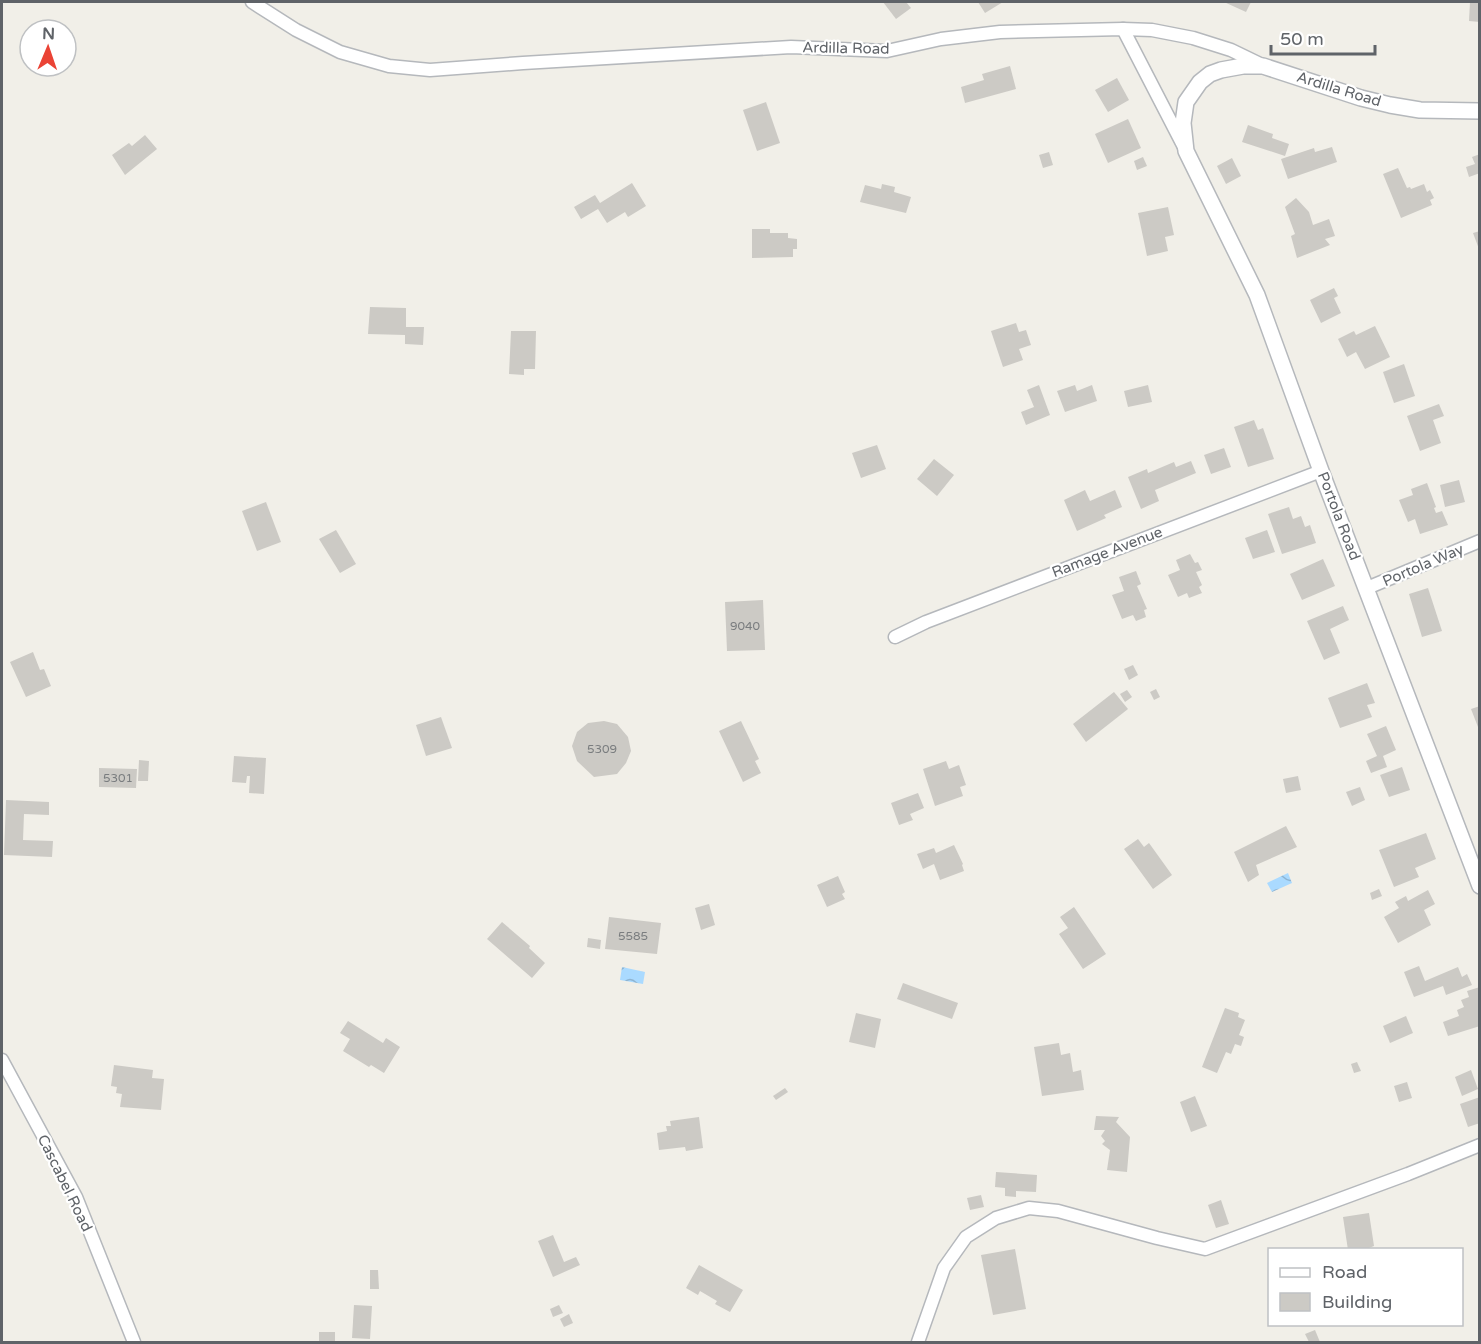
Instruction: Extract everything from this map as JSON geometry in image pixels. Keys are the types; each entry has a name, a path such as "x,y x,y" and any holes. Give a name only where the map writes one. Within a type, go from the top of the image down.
{"street":[{"name":"Ardilla Road","path":"252,2 296,30 340,52 389,66 430,70 791,47 887,51 941,39 1000,32 1152,30 1193,38 1231,50 1263,66 1361,98 1420,110 1479,111"},
{"name":"Portola Road","path":"1123,29 1257,295 1321,471 1479,886"},
{"name":"Portola Road","path":"1186,151 1183,113 1186,102 1200,82 1210,74 1221,70 1243,66 1263,66"},
{"name":"Ramage Avenue","path":"896,637 937,618 1321,471"},
{"name":"Portola Way","path":"1367,588 1479,541"},
{"name":"Cascabel Road","path":"2,1060 76,1197 134,1342"},
{"path":"918,1342 944,1268 966,1237 996,1218 1029,1208 1058,1211 1205,1249 1398,1178 1479,1145"}],"water":[{"path":"1288,873 1292,883 1272,892 1267,883"},
{"path":"622,967 645,972 643,984 620,980"}],"building":[{"path":"883,2 906,2 911,8 896,19"},
{"path":"978,2 1003,2 985,13"},
{"path":"1224,2 1251,2 1246,12"},
{"path":"1470,2 1480,2 1480,22 1469,21"},
{"path":"1010,66 1016,89 965,103 961,87 984,80 982,74"},
{"path":"1117,78 1129,100 1108,112 1095,90"},
{"path":"766,102 780,143 757,151 743,110"},
{"path":"1128,119 1141,148 1108,163 1095,134"},
{"path":"1248,125 1273,134 1272,138 1289,144 1285,156 1242,142"},
{"path":"145,135 157,149 125,175 112,155 129,143 132,146"},
{"path":"1332,147 1337,162 1288,179 1281,159 1314,148 1315,152"},
{"path":"1049,152 1053,165 1043,168 1039,155"},
{"path":"1480,154 1480,173 1469,177 1466,167 1475,164 1472,157"},
{"path":"1143,157 1147,166 1137,170 1134,161"},
{"path":"1232,158 1241,176 1226,184 1217,166"},
{"path":"1398,168 1407,188 1411,189 1424,184 1427,192 1430,190 1434,198 1430,200 1432,205 1401,218 1383,174"},
{"path":"632,183 646,206 628,217 625,212 607,223 598,209 581,219 574,207 595,195 600,203"},
{"path":"882,184 895,187 894,192 911,197 906,213 860,202 865,185 881,189"},
{"path":"1296,198 1309,212 1313,225 1329,219 1335,236 1325,239 1330,245 1297,258 1291,236 1295,234 1285,207"},
{"path":"1168,207 1174,235 1165,237 1168,251 1147,256 1138,213"},
{"path":"752,229 770,229 770,233 788,233 788,238 797,239 797,249 793,249 793,257 752,258"},
{"path":"1480,231 1480,249 1479,249 1473,233"},
{"path":"1334,288 1338,296 1334,298 1341,313 1321,323 1310,300"},
{"path":"370,307 406,308 406,327 424,327 423,345 405,344 405,335 368,334"},
{"path":"1016,323 1019,332 1026,330 1031,345 1019,349 1023,360 1003,367 991,331"},
{"path":"1375,326 1390,357 1365,369 1356,352 1347,357 1338,339 1354,331 1356,335"},
{"path":"511,331 536,331 535,369 524,369 524,375 509,374"},
{"path":"1404,364 1415,396 1394,403 1383,372"},
{"path":"1039,385 1050,415 1026,425 1021,412 1034,407 1027,390"},
{"path":"1075,385 1077,391 1092,385 1097,401 1065,412 1057,391"},
{"path":"1148,385 1152,402 1128,407 1124,391"},
{"path":"1439,404 1444,416 1433,420 1441,443 1420,451 1407,416"},
{"path":"1254,420 1258,430 1263,428 1274,459 1248,467 1234,427"},
{"path":"877,445 886,469 861,478 852,453"},
{"path":"1224,448 1231,467 1211,474 1204,455"},
{"path":"934,459 954,475 937,496 917,479"},
{"path":"1191,461 1196,473 1155,490 1159,501 1141,509 1128,477 1147,469 1148,473 1174,462 1176,467"},
{"path":"1459,480 1465,502 1445,507 1440,485"},
{"path":"1427,483 1436,513 1442,511 1448,525 1420,534 1415,519 1408,522 1399,500 1413,495 1411,489"},
{"path":"1085,490 1090,501 1115,490 1122,507 1104,515 1106,518 1077,531 1064,500"},
{"path":"266,502 281,542 257,551 242,511"},
{"path":"1289,507 1293,519 1301,516 1305,527 1310,525 1316,543 1282,554 1268,514"},
{"path":"336,530 356,564 340,573 319,539"},
{"path":"1267,530 1275,552 1253,559 1245,538"},
{"path":"1190,554 1202,570 1196,572 1202,585 1199,587 1202,593 1189,598 1187,593 1178,597 1168,575 1180,570 1176,560"},
{"path":"1323,559 1335,586 1302,600 1290,574"},
{"path":"1136,571 1141,584 1137,586 1147,609 1144,610 1146,617 1136,621 1133,615 1122,619 1112,595 1124,591 1119,577"},
{"path":"1428,588 1442,631 1422,637 1409,594"},
{"path":"763,600 765,650 727,651 725,602"},
{"path":"1343,606 1349,620 1330,629 1340,653 1324,660 1307,621"},
{"path":"33,652 40,670 44,669 51,686 26,697 10,662"},
{"path":"1133,665 1138,675 1129,680 1124,669"},
{"path":"1367,683 1375,703 1367,705 1372,717 1340,728 1328,698"},
{"path":"1156,689 1160,697 1154,700 1150,692"},
{"path":"1127,690 1132,697 1125,702 1120,694"},
{"path":"1114,692 1128,709 1086,742 1073,724"},
{"path":"1480,706 1480,726 1478,727 1471,709"},
{"path":"441,717 452,748 426,756 416,725"},
{"path":"604,721 617,724 628,737 631,751 626,763 617,774 594,777 577,761 572,746 577,732 588,723"},
{"path":"741,721 759,759 755,761 761,773 743,782 719,731"},
{"path":"1386,726 1396,750 1383,756 1387,767 1371,773 1366,761 1377,756 1367,734"},
{"path":"234,756 266,758 264,794 249,793 250,776 247,776 246,783 232,782"},
{"path":"139,760 149,761 148,781 138,781"},
{"path":"946,761 949,769 959,765 966,785 960,787 963,796 935,806 923,769"},
{"path":"1402,767 1410,790 1389,797 1380,775"},
{"path":"99,768 137,769 136,788 99,787"},
{"path":"1298,776 1301,790 1286,793 1283,779"},
{"path":"1360,787 1365,800 1352,806 1346,792"},
{"path":"918,793 924,808 910,814 913,820 899,825 891,803"},
{"path":"6,800 49,802 49,815 24,814 23,840 53,841 52,857 4,855"},
{"path":"1286,826 1297,847 1256,865 1259,875 1248,882 1234,852"},
{"path":"1426,833 1436,859 1415,868 1419,877 1394,887 1379,850"},
{"path":"1138,839 1144,847 1149,843 1172,875 1153,889 1124,849"},
{"path":"954,845 964,871 940,880 934,864 923,869 917,854 934,848 936,853"},
{"path":"838,876 845,892 842,894 845,899 827,907 817,885"},
{"path":"1379,889 1382,896 1372,900 1370,893"},
{"path":"1428,890 1435,904 1424,910 1431,925 1398,943 1384,917 1399,908 1395,902 1406,896 1408,901"},
{"path":"709,904 715,925 701,930 695,908"},
{"path":"1074,907 1106,954 1083,969 1059,934 1068,928 1060,917"},
{"path":"609,917 661,923 657,954 605,949"},
{"path":"502,922 530,946 529,948 545,963 532,978 487,939"},
{"path":"588,938 601,940 600,949 587,947"},
{"path":"1419,966 1425,981 1458,967 1462,977 1467,974 1472,985 1446,995 1443,986 1414,997 1404,972"},
{"path":"903,983 958,1003 952,1019 897,999"},
{"path":"1480,987 1480,1026 1448,1036 1443,1022 1459,1016 1457,1010 1464,1007 1461,1000 1469,997 1467,991"},
{"path":"1225,1008 1239,1013 1238,1017 1245,1020 1239,1035 1244,1037 1241,1046 1235,1044 1231,1054 1226,1052 1217,1073 1202,1067"},
{"path":"856,1013 881,1019 875,1048 849,1042"},
{"path":"1406,1016 1413,1033 1390,1043 1383,1026"},
{"path":"348,1021 383,1043 386,1038 400,1047 384,1073 371,1065 369,1067 343,1051 350,1039 340,1033"},
{"path":"1059,1043 1061,1055 1070,1053 1073,1072 1081,1070 1084,1090 1042,1096 1034,1047"},
{"path":"1357,1062 1361,1071 1354,1073 1351,1064"},
{"path":"114,1065 153,1070 152,1078 164,1079 161,1110 120,1107 122,1094 116,1093 117,1087 111,1086"},
{"path":"1471,1070 1478,1089 1462,1096 1455,1077"},
{"path":"1407,1082 1412,1098 1399,1102 1394,1086"},
{"path":"785,1088 788,1092 776,1100 773,1096"},
{"path":"1195,1096 1207,1126 1191,1132 1180,1102"},
{"path":"1480,1097 1480,1123 1468,1127 1460,1104"},
{"path":"1096,1116 1119,1117 1116,1122 1130,1137 1127,1172 1107,1170 1110,1150 1102,1144 1105,1141 1101,1136 1105,1130 1094,1130"},
{"path":"699,1117 703,1148 686,1151 685,1147 659,1150 657,1133 667,1131 666,1126 671,1126 670,1121"},
{"path":"996,1172 1037,1175 1036,1192 1016,1191 1016,1197 1005,1196 1005,1188 995,1187"},
{"path":"981,1195 984,1207 970,1210 967,1198"},
{"path":"1221,1200 1229,1224 1216,1228 1208,1205"},
{"path":"1369,1213 1374,1246 1348,1248 1343,1217"},
{"path":"553,1235 564,1262 576,1257 580,1265 553,1277 538,1241"},
{"path":"1015,1249 1026,1309 993,1315 981,1255"},
{"path":"699,1265 743,1290 730,1312 715,1304 717,1301 700,1291 698,1295 686,1288"},
{"path":"370,1270 378,1270 379,1289 370,1289"},
{"path":"354,1305 372,1306 370,1339 352,1338"},
{"path":"559,1305 563,1313 553,1317 550,1309"},
{"path":"569,1314 573,1323 564,1327 560,1319"},
{"path":"1315,1330 1320,1342 1309,1342 1305,1334"},
{"path":"319,1332 335,1332 335,1342 319,1342"}]}
